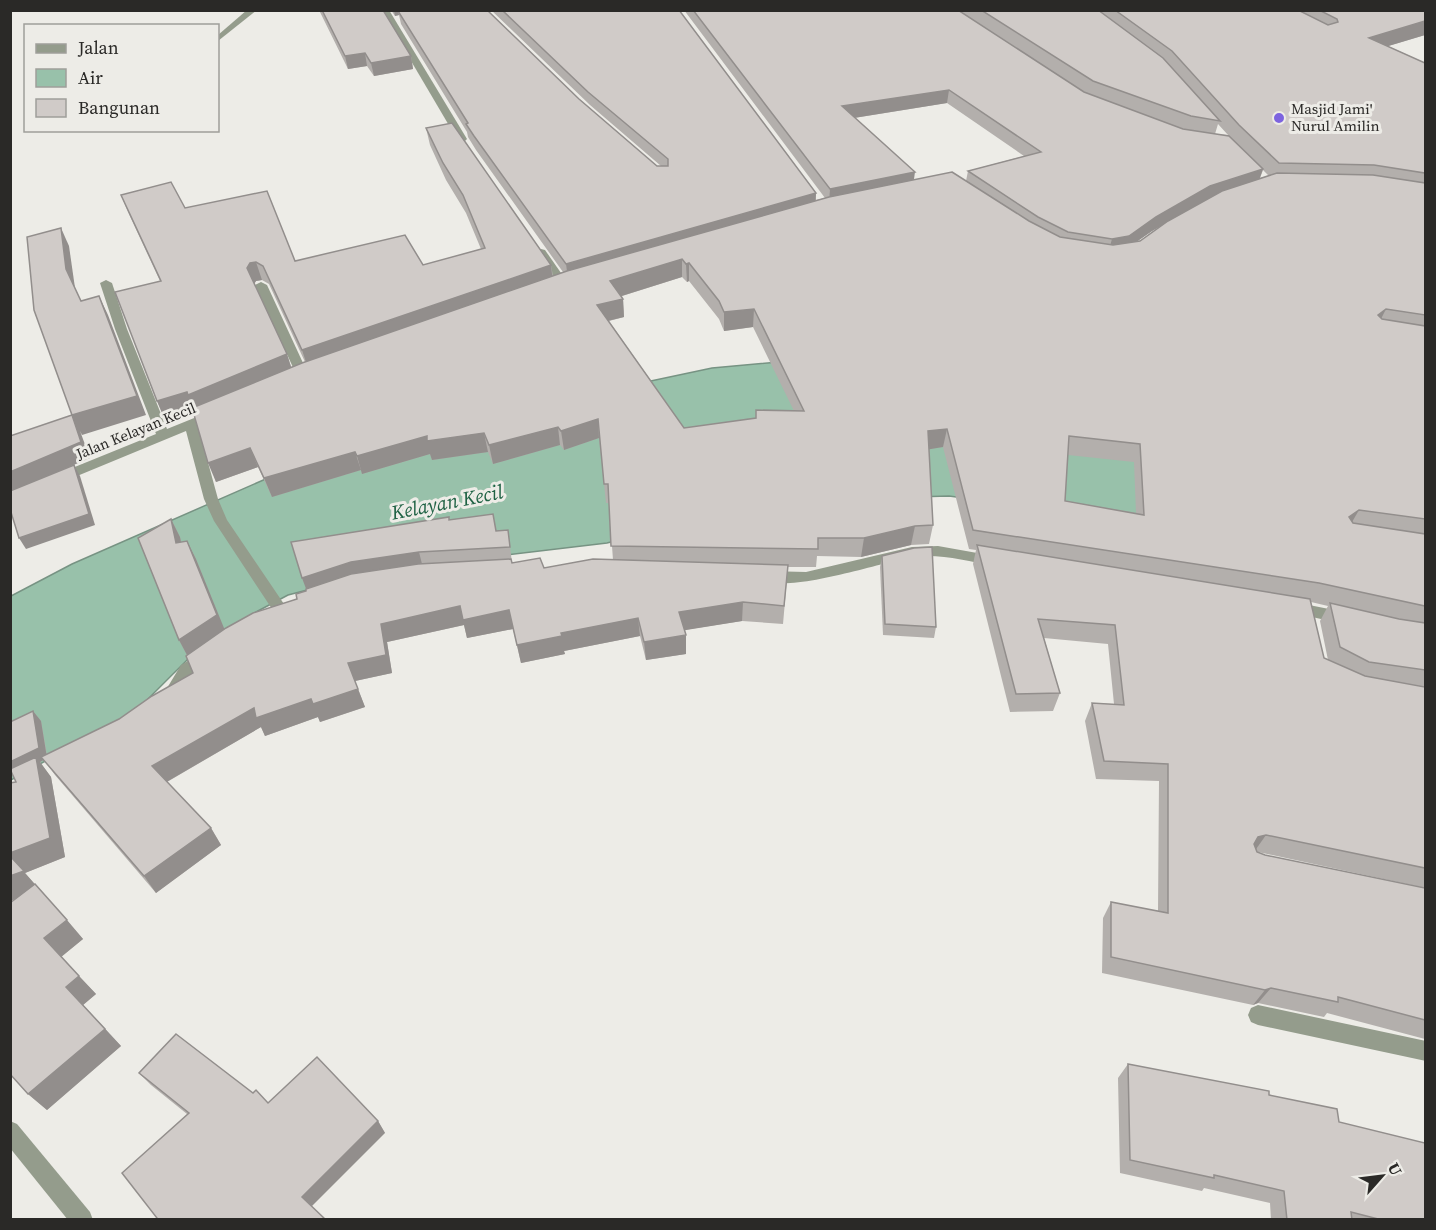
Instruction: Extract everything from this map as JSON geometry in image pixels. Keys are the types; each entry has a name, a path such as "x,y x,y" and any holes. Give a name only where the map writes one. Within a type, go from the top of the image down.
{"street":[{"path":"219,38 253,10"},
{"path":"385,10 396,20 469,151"},
{"path":"537,248 564,285"},
{"path":"106,283 121,329 163,436"},
{"path":"261,285 304,376"},
{"name":"Jalan Kelayan Kecil","path":"47,483 222,411"},
{"path":"191,425 211,499 221,520 283,608 263,621"},
{"path":"746,575 806,577 912,552 938,551 1004,562"},
{"path":"1274,605 1359,622"},
{"path":"1308,610 1312,632"},
{"path":"160,704 169,698 187,669 219,646"},
{"path":"1258,1015 1425,1051"},
{"path":"10,1131 82,1220"}],"water":[{"name":"Kelayan Kecil","path":"845,356 1153,435 1172,526 949,496 768,501 607,543 388,569 288,595 256,612 194,653 136,711 11,780 11,596 72,564 302,463 514,410 712,368"}],"building":[{"path":"322,10 383,10 411,56 371,63 365,53 345,56"},
{"path":"487,10 579,99 657,166 668,166 668,159 588,92 502,10 679,10 816,193 566,264 466,124 468,123 398,11"},
{"path":"693,10 958,10 1084,92 1183,129 1229,136 1263,169 1210,186 1156,217 1129,236 1112,239 1068,232 1038,217 968,171 1041,152 949,90 842,106 915,172 830,189"},
{"path":"981,10 1098,10 1163,58 1220,121 1191,116 1093,81"},
{"path":"1115,10 1298,10 1328,25 1338,22 1337,19 1319,10 1425,10 1425,21 1369,38 1425,63 1425,173 1374,165 1279,163 1239,125 1172,51"},
{"path":"452,123 551,265 302,350 263,266 256,262 250,263 247,268 287,354 188,395 187,392 157,401 115,292 161,281 121,195 171,182 185,208 267,191 295,261 405,235 423,265 485,248 463,195 443,163 426,128"},
{"path":"952,172 1029,221 1060,237 1113,245 1140,241 1168,221 1222,191 1277,173 1373,175 1425,183 1425,315 1386,309 1378,315 1382,319 1425,326 1425,519 1359,510 1349,517 1353,523 1425,534 1425,606 1319,583 973,530 947,429 928,431 933,525 915,526 864,538 818,538 818,549 611,546 608,484 604,484 598,419 561,431 558,427 489,445 484,433 427,441 427,436 357,456 355,452 264,478 250,448 208,463 192,408 302,363 567,271 829,197","holes":["682,259 686,264 689,263 719,301 724,312 754,309 804,411 756,410 756,418 684,428 597,305 623,299 610,281","1069,436 1140,444 1144,515 1065,501"]},
{"path":"61,228 66,269 81,301 99,296 137,396 72,415 34,310 27,237"},
{"path":"72,415 81,442 10,472 10,436"},
{"path":"74,465 89,514 19,538 10,509 10,491"},
{"path":"493,514 496,531 508,530 510,547 419,552 351,562 302,578 291,542 449,517 449,520"},
{"path":"171,519 176,543 187,541 217,615 179,640 138,538"},
{"path":"977,545 1310,599 1324,658 1365,676 1425,687 1425,868 1266,835 1258,837 1254,844 1257,852 1265,855 1425,888 1425,1020 1338,997 1338,1002 1271,988 1265,990 1111,957 1111,902 1168,913 1168,764 1104,761 1092,703 1124,705 1115,625 1038,619 1060,693 1016,694"},
{"path":"932,547 936,627 885,624 882,556 914,548"},
{"path":"540,558 544,568 593,559 788,565 784,606 743,602 679,612 686,635 644,642 638,618 561,633 562,636 517,645 509,610 463,620 460,606 381,624 386,655 348,663 358,689 313,704 311,699 256,718 254,708 152,766 211,828 144,876 41,757 119,719 152,696 193,673 186,656 226,628 253,613 297,599 296,594 306,589 351,574 418,564 511,559 512,563"},
{"path":"1330,603 1425,623 1425,670 1369,662 1340,647"},
{"path":"33,711 39,748 10,762 10,722"},
{"path":"36,757 50,838 10,853 10,783 16,782 10,769"},
{"path":"10,856 24,871 10,876"},
{"path":"35,884 67,920 44,938 79,976 66,987 105,1029 28,1094 10,1074 10,903"},
{"path":"176,1034 253,1093 256,1090 268,1103 317,1057 378,1121 302,1197 326,1220 156,1220 157,1218 122,1173 189,1113 139,1073"},
{"path":"1128,1064 1269,1091 1269,1095 1337,1109 1339,1122 1425,1143 1425,1220 1382,1220 1351,1212 1352,1220 1287,1220 1284,1191 1214,1175 1214,1178 1130,1160"}],"place":[{"name":"Masjid Jami' Nurul Amilin","path":"1279,118"}]}
